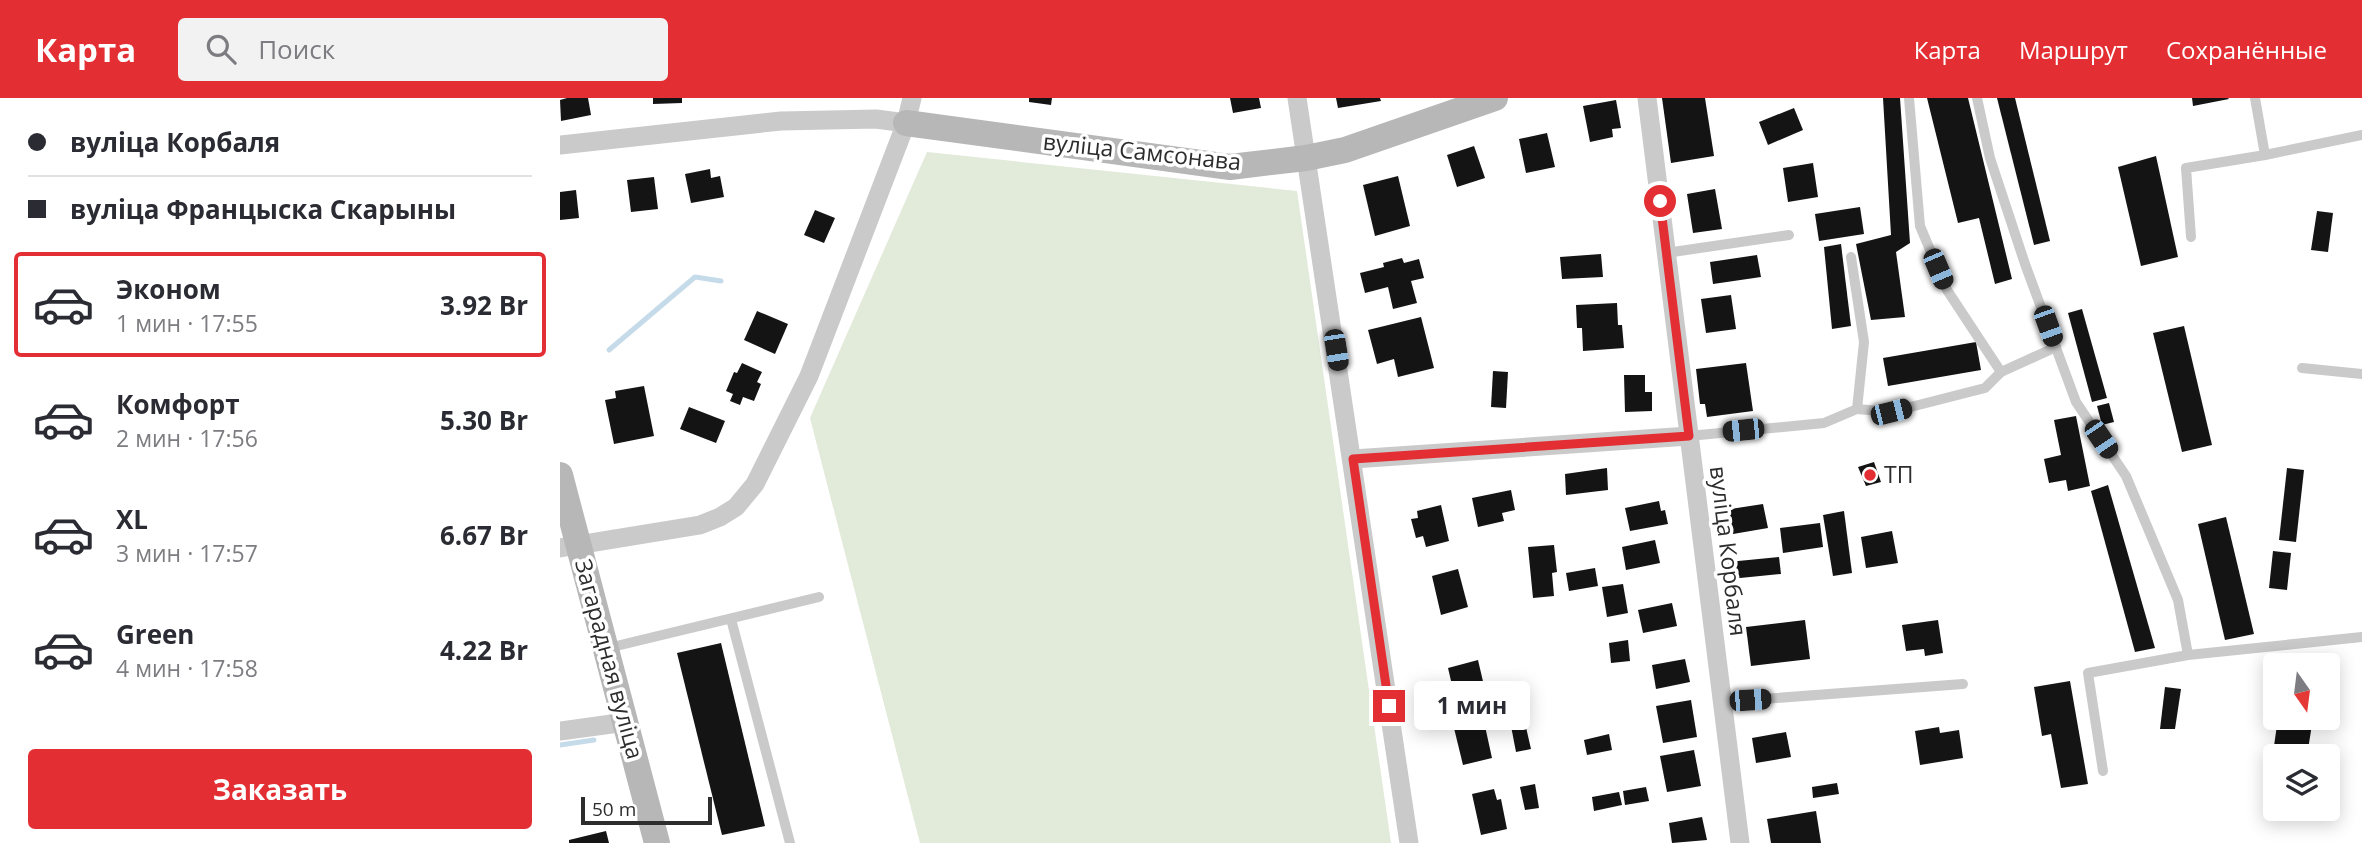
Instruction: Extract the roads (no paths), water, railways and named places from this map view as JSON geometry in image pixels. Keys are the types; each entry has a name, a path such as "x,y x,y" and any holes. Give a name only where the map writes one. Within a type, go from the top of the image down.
{"street":[{"path":"1297,98 1409,843"},
{"name":"вуліца Самсонава","path":"909,110 1230,167 1306,158 1345,150 1495,98"},
{"name":"вуліца Корбаля","path":"1647,98 1740,843"},
{"path":"560,145 781,121 876,118 909,110"},
{"path":"570,547 700,526 736,507 755,484 809,376 909,110"},
{"path":"1353,459 1689,436"},
{"name":"Загарадная вуліца","path":"560,475 570,547 607,648 657,843"},
{"path":"560,731 626,722"}],"lane":[{"path":"1909,98 1920,226 1947,290 2001,372"},
{"path":"1977,98 1990,158 2076,402 2126,476 2178,600 2188,655"},
{"path":"2255,98 2265,155"},
{"path":"2191,237 2186,168 2362,135"},
{"path":"1666,253 1789,235"},
{"path":"1851,257 1864,342 1857,410"},
{"path":"1689,436 1824,423 1857,410 1891,412 1985,388 2001,372 2056,347"},
{"path":"2302,368 2362,374"},
{"path":"607,648 819,597"},
{"path":"731,619 790,843"},
{"path":"2103,771 2088,673 2188,655 2362,637"},
{"path":"1723,702 1963,684"}],"waterway":[{"path":"609,350 695,277 721,281"},
{"path":"560,745 594,740"}],"place":[{"name":"ТП","path":"1870,475"}]}
